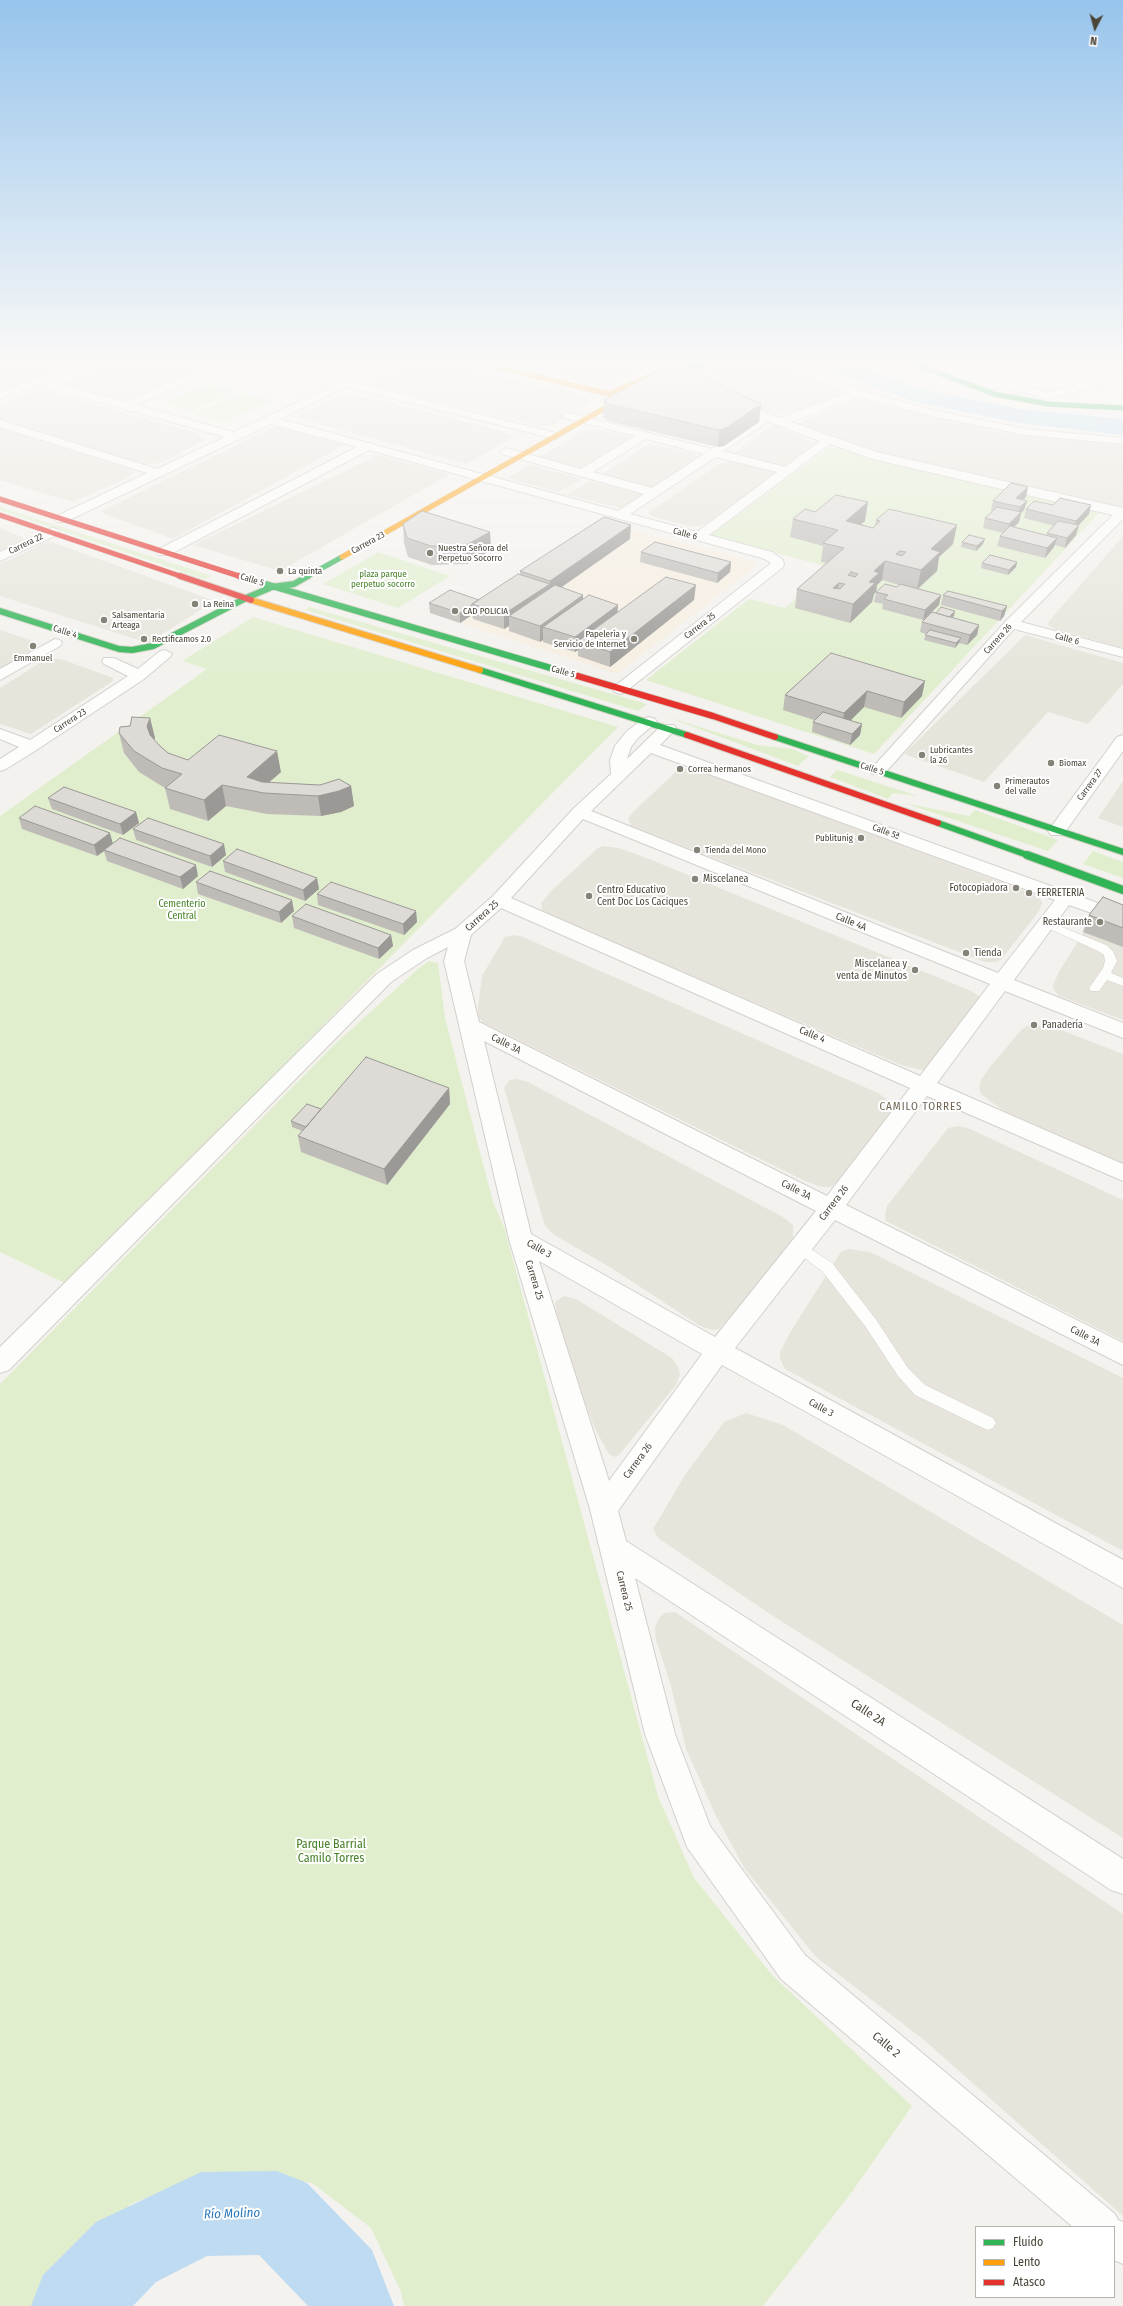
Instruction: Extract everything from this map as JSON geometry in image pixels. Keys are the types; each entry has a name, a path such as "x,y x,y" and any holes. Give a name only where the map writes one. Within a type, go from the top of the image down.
{"main road":[{"path":"451,481 471,470"},
{"name":"Carrera 23","path":"132,650 153,646 164,642 246,598 272,586 294,584 498,470"},
{"name":"Calle 5","path":"0,499 272,586 713,716 1123,852"},
{"path":"0,503 16,504"},
{"name":"Calle 5","path":"0,515 246,598 654,715 668,728 825,780 1123,890"},
{"name":"Carrera 23","path":"272,586 277,579 284,575"},
{"name":"Calle 4","path":"0,611 107,646 132,650"},
{"name":"Calle 5","path":"259,612 305,622 342,626"},
{"name":"Carrera 23","path":"146,659 170,652"},
{"path":"104,659 132,661"},
{"path":"654,715 665,709 713,716"},
{"path":"830,766 848,761"},
{"path":"1074,836 1078,842 1078,849"},
{"path":"1047,862 1068,859"}],"street":[{"path":"147,470 158,473"},
{"path":"61,519 165,470"},
{"path":"164,552 323,470"},
{"name":"Calle 6","path":"453,470 767,555 776,560"},
{"path":"571,470 656,493"},
{"path":"583,473 588,470"},
{"path":"619,516 690,470"},
{"path":"782,470 787,471"},
{"path":"936,470 1123,513"},
{"path":"699,537 787,471"},
{"name":"Carrera 26","path":"878,771 1011,624 1123,513"},
{"name":"Carrera 22","path":"0,557 52,532"},
{"name":"Carrera 25","path":"620,689 777,565 776,560"},
{"name":"Calle 6","path":"1011,624 1123,653"},
{"path":"0,675 52,642"},
{"name":"Carrera 23","path":"0,766 139,676 170,652"},
{"path":"104,659 139,676"},
{"path":"620,775 618,760 623,746 633,734 654,715"},
{"name":"Carrera 25","path":"668,728 580,812 500,900 462,934 454,962 468,1025 521,1239 604,1508 660,1734 698,1836"},
{"path":"0,734 32,746"},
{"name":"Carrera 27","path":"1057,831 1123,740"},
{"name":"Calle 5ª","path":"648,746 1123,918"},
{"name":"Calle 4A","path":"580,812 1000,983 1123,1031"},
{"name":"Carrera 26","path":"604,1508 718,1351 831,1208 1066,897"},
{"name":"Calle 4","path":"500,900 924,1084 1123,1173"},
{"path":"2,1357 384,978 420,954 462,934"},
{"name":"Calle 3A","path":"468,1025 1123,1355"},
{"name":"Calle 3","path":"521,1239 718,1351 1123,1575"},
{"name":"Calle 2A","path":"613,1548 1123,1878"},
{"name":"Calle 2","path":"698,1836 793,1967 1101,2226"},
{"path":"1115,2238 1123,2244"}],"lane":[{"path":"1045,923 1105,951 1111,961 1095,988"},
{"path":"1104,974 1123,982"},
{"path":"800,1247 827,1267 870,1322 903,1372 920,1390 988,1423"}],"shaded area":[{"path":"0,470 130,470 134,472 127,478 73,502 0,480"},
{"path":"186,470 299,470 173,539 100,512"},
{"path":"348,470 433,470 450,474 280,571 193,545"},
{"path":"520,470 547,470 579,478 581,480 558,492 508,478"},
{"path":"609,470 679,470 655,487 651,488 605,475 604,473"},
{"path":"711,470 768,470 776,474 705,524 699,526 689,526 651,516 648,513"},
{"path":"947,470 1123,470 1123,505 1112,508"},
{"path":"590,481 647,496 629,510 567,495"},
{"path":"610,524 753,561 756,566 617,674 460,623"},
{"path":"0,528 22,537 25,540 0,553"},
{"path":"1123,536 1123,648 1055,629 1048,625 1049,621"},
{"path":"49,541 215,601 148,643 0,596 0,564"},
{"path":"0,630 30,640 37,646 0,670"},
{"path":"1025,635 1123,663 1123,684 1088,724 1048,712 984,782 904,754"},
{"path":"61,659 113,678 113,681 31,734 0,724 0,688 43,661"},
{"path":"682,768 697,770 1033,894 1040,899 1042,903 1039,911 1001,960 996,962 985,962 631,826 628,818 678,770"},
{"path":"1123,781 1123,827 1098,818"},
{"path":"603,846 619,848 644,857 971,991 979,996 981,1002 927,1071 901,1065 543,912 541,903 551,891 598,848"},
{"path":"1089,923 1123,927 1123,1020 1059,996 1054,990 1053,985 1059,972"},
{"path":"515,935 523,937 878,1093 890,1102 894,1110 837,1183 830,1187 821,1187 803,1180 484,1023 477,1016 482,976 505,937"},
{"path":"1029,1025 1048,1025 1123,1054 1123,1164 1002,1110 981,1094 979,1088 981,1080 989,1068 1022,1029"},
{"path":"517,1079 528,1082 783,1217 793,1225 793,1240 780,1261 719,1329 712,1330 700,1326 613,1269 556,1236 545,1226 504,1088 510,1080"},
{"path":"958,1126 968,1128 1123,1200 1123,1341 886,1221 885,1215 887,1206 948,1128"},
{"path":"848,1249 870,1252 1123,1378 1123,1551 785,1369 780,1359 780,1352 791,1331 841,1252"},
{"path":"564,1296 576,1299 672,1358 677,1365 680,1374 676,1385 619,1455 615,1457 609,1454 595,1429 575,1377 557,1316 555,1302"},
{"path":"746,1413 783,1425 1123,1625 1123,1838 770,1614 658,1538 653,1529 685,1475 724,1422"},
{"path":"675,1612 1123,1914 1123,2216 924,2040 816,1957 745,1869 716,1816 686,1749 671,1686 656,1640 655,1627 659,1618 664,1613"}],"green space":[{"path":"799,470 924,470 1100,512 874,754 646,680 749,599 785,608 832,568 711,535"},
{"path":"0,507 212,576 204,579 0,510"},
{"name":"plaza parque perpetuo socorro","path":"378,552 450,576 398,608 323,584"},
{"path":"309,607 647,704 638,711 305,610"},
{"name":"Cementerio Central","path":"253,617 618,727 67,1284 0,1252 0,816 207,669 182,661"},
{"path":"667,717 758,745 792,749 809,756 798,766"},
{"path":"837,770 918,796 893,793 888,799 830,777"},
{"path":"904,803 969,816 975,810 1058,840 1048,851"},
{"path":"1093,851 1123,862 1123,878 1083,864"},
{"name":"Parque Barrial Camilo Torres","path":"429,961 438,963 445,1018 493,1202 504,1227 658,1796 694,1878 772,1975 912,2106 852,2192 763,2306 404,2306 401,2292 371,2228 312,2183 211,2172 131,2204 49,2283 36,2306 0,2306 0,1384 334,1045 419,968"}],"building":[{"path":"1011,483 1028,487 1016,498 1027,501 1020,507 993,501"},
{"path":"836,495 868,502 846,521 873,528 880,521 876,520 889,509 957,525 931,549 940,552 921,570 885,561 874,571 879,573 869,582 875,583 853,604 797,589 844,548 823,543 838,530 793,519 805,509 815,512","holes":["900,551 906,552 902,556 896,554","851,572 858,574 855,577 848,575","839,583 845,584 840,589 833,588"]},
{"path":"1060,498 1091,505 1076,521 1026,509 1034,501 1053,505"},
{"path":"997,507 1021,512 1009,524 985,518"},
{"path":"422,511 490,532 466,545 431,546 407,538 403,524"},
{"path":"604,517 631,525 550,581 520,571"},
{"path":"1058,521 1079,525 1067,538 1047,533"},
{"path":"1010,526 1057,538 1047,548 1000,536"},
{"path":"969,535 985,539 977,546 962,542"},
{"path":"655,542 731,562 718,573 641,552"},
{"path":"990,555 1017,562 1009,570 982,563"},
{"path":"518,574 550,584 504,614 472,604"},
{"path":"666,577 696,585 610,652 578,641"},
{"path":"885,584 897,587 900,584 941,595 925,610 884,599 888,595 876,592"},
{"path":"555,585 583,595 540,626 509,616"},
{"path":"450,590 479,600 460,613 429,603"},
{"path":"948,591 1007,606 1002,611 943,595"},
{"path":"589,595 618,605 575,637 543,627"},
{"path":"941,607 955,611 949,617 936,613"},
{"path":"932,612 979,625 970,635 922,622"},
{"path":"930,630 961,638 956,643 925,635"},
{"path":"831,653 925,681 904,702 867,691 844,713 785,695"},
{"path":"823,712 862,724 852,734 813,722"},
{"path":"132,717 150,718 147,726 150,735 168,753 188,760 219,735 277,751 247,777 262,782 320,785 339,779 351,786 339,791 318,796 264,793 222,785 204,800 165,788 182,774 162,768 134,751 119,733 120,727 130,726"},
{"path":"64,787 136,812 120,824 48,798"},
{"path":"35,806 110,833 94,845 19,818"},
{"path":"148,818 224,844 210,856 133,829"},
{"path":"120,838 196,865 180,877 104,850"},
{"path":"237,849 317,878 303,890 223,861"},
{"path":"210,871 292,900 279,912 196,882"},
{"path":"331,882 416,911 403,924 317,894"},
{"path":"1103,897 1123,905 1123,928 1089,915"},
{"path":"306,904 391,935 378,948 292,916"},
{"path":"366,1057 449,1088 384,1169 298,1136"},
{"path":"307,1104 321,1109 306,1127 291,1121"}],"waterway":[{"name":"Río Molino","path":"74,2306 126,2252 201,2214 277,2213 342,2280 351,2306"}],"traffic: fast":[{"path":"0,611 119,649 132,650 153,646 246,598 272,587 294,584 342,557"},
{"path":"245,578 554,669"},
{"path":"480,670 687,735"},
{"path":"775,737 1123,852"},
{"path":"938,823 1123,890"}],"traffic: slow":[{"path":"342,557 496,470"},
{"path":"251,600 480,670"}],"traffic: jam":[{"path":"0,499 245,578"},
{"path":"0,515 251,600"},
{"path":"554,669 713,716 775,737"},
{"path":"687,735 938,823"}],"place":[{"name":"Nuestra Señora del Perpetuo Socorro","path":"430,553"},
{"name":"La quinta","path":"280,571"},
{"name":"La Reina","path":"195,604"},
{"name":"CAD POLICIA","path":"455,611"},
{"name":"Salsamentaria Arteaga","path":"104,620"},
{"name":"Rectificamos 2.0","path":"144,639"},
{"name":"Papelería y Servicio de Internet","path":"634,639"},
{"name":"Emmanuel","path":"33,646"},
{"name":"Lubricantes la 26","path":"922,755"},
{"name":"Biomax","path":"1051,763"},
{"name":"Correa hermanos","path":"680,769"},
{"name":"Primerautos del valle","path":"997,786"},
{"name":"Publitunig","path":"861,838"},
{"name":"Tienda del Mono","path":"697,850"},
{"name":"Miscelanea","path":"695,879"},
{"name":"Fotocopiadora","path":"1016,888"},
{"name":"FERRETERIA","path":"1029,893"},
{"name":"Centro Educativo Cent Doc Los Caciques","path":"589,896"},
{"name":"Restaurante","path":"1100,922"},
{"name":"Tienda","path":"966,953"},
{"name":"Miscelanea y venta de Minutos","path":"915,970"},
{"name":"Panadería","path":"1034,1025"}],"district":[{"name":"CAMILO TORRES","path":"921,1107"}]}
